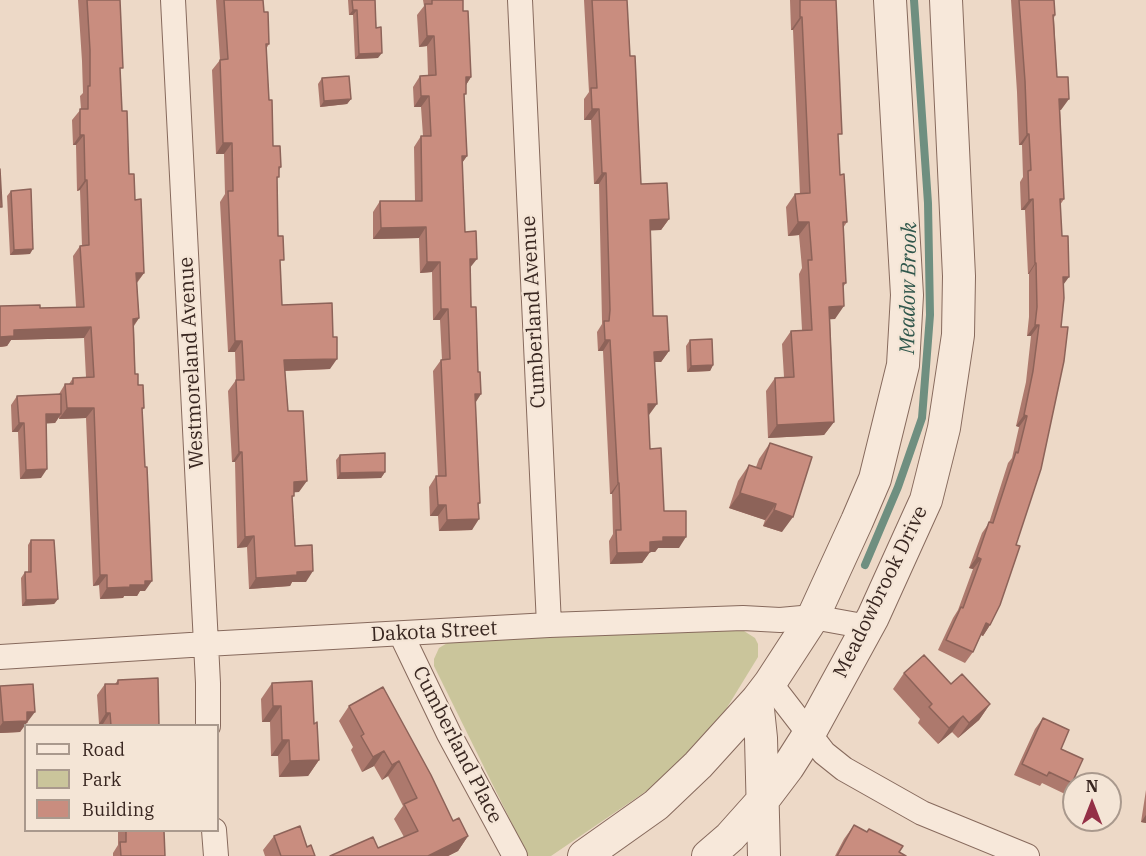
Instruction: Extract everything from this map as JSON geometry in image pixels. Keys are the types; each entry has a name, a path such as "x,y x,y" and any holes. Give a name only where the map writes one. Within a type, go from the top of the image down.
{"street":[{"name":"Westmoreland Avenue","path":"173,0 206,644 208,724"},
{"name":"Cumberland Avenue","path":"519,0 549,625"},
{"path":"584,856 656,805 698,765 764,691 813,617 875,479 903,365 907,295 890,0"},
{"name":"Meadowbrook Drive","path":"708,856 730,837 763,800 809,734 868,627 926,500 944,428 958,335 959,276 946,0"},
{"name":"Dakota Street","path":"0,657 549,625 743,618 780,620 813,617 868,627"},
{"name":"Cumberland Place","path":"401,634 448,734 515,856"},
{"path":"764,691 809,734 824,753 844,769 922,813 1027,856"},
{"path":"764,691 761,738 764,856"},
{"path":"214,832 216,856"}],"green space":[{"path":"737,629 755,638 758,644 758,657 720,719 670,775 551,856 528,856 434,666 434,659 439,648 449,642 593,631"}],"building":[{"path":"87,0 120,0 122,111 127,111 129,174 134,174 135,200 141,199 144,273 136,273 139,318 133,319 135,374 138,374 138,385 143,385 144,408 142,408 152,581 145,581 145,585 130,585 130,587 107,588 107,575 100,575 94,408 67,408 65,384 73,384 73,378 94,377 91,327 14,330 14,336 0,337 0,306 84,307 80,246 89,245 87,180 85,180 84,135 80,135 80,109 88,109 88,86 90,86"},
{"path":"224,0 263,0 264,12 268,12 269,44 266,44 269,100 272,100 273,146 280,146 281,167 279,167 279,177 277,177 278,236 283,236 284,260 280,260 282,305 332,303 333,337 337,337 337,359 284,360 288,411 303,411 307,481 294,482 294,496 292,496 295,546 312,545 313,571 297,572 297,575 256,578 254,536 245,537 242,452 239,452 236,380 244,380 242,341 235,341 228,191 233,191 232,143 223,143 220,60 228,59"},
{"path":"352,0 375,0 376,28 381,27 382,53 359,54 357,10 353,10"},
{"path":"432,0 463,0 463,11 468,11 471,77 466,77 466,94 464,94 467,156 462,156 465,232 476,231 477,259 470,259 471,307 476,307 481,394 475,394 479,519 447,520 446,505 438,505 436,476 446,476 441,360 450,359 448,309 441,309 440,262 427,262 426,227 381,228 380,201 422,201 421,136 431,136 429,96 421,96 420,76 436,75 434,36 427,36 425,4 432,4"},
{"path":"592,0 627,0 630,56 635,56 641,184 667,183 669,219 650,220 653,316 667,316 669,351 654,352 657,404 648,404 650,449 661,448 664,511 686,511 686,537 663,537 663,541 650,542 650,552 617,553 616,530 621,530 619,483 610,340 605,340 604,321 609,321 610,310 606,173 602,173 599,109 592,109 591,88 597,88"},
{"path":"800,0 836,0 842,134 838,134 840,175 844,174 847,222 843,222 846,283 843,283 844,306 829,307 834,422 777,425 775,378 794,377 791,331 812,330 808,260 812,260 809,222 798,222 795,194 810,193"},
{"path":"1019,0 1054,0 1057,77 1068,77 1069,99 1059,99 1064,199 1060,199 1062,236 1068,236 1069,277 1063,277 1064,298 1061,327 1068,327 1064,361 1041,469 1016,545 1020,546 1000,605 990,625 986,623 973,652 946,640 961,607 963,608 981,559 977,557 989,522 993,523 1016,452 1018,453 1027,416 1024,415 1039,325 1035,325 1037,307 1033,199 1029,200 1028,171 1031,170"},
{"path":"349,76 351,99 324,101 322,78"},
{"path":"0,169 2,207 0,207"},
{"path":"31,189 33,249 14,250 11,191"},
{"path":"712,339 713,365 691,366 690,340"},
{"path":"61,394 61,414 46,414 47,469 26,470 24,423 19,423 17,396"},
{"path":"770,443 812,457 793,517 774,510 776,504 740,493 749,465 761,469"},
{"path":"385,453 385,472 340,473 340,455"},
{"path":"31,540 54,540 58,599 26,600 25,572 31,572"},
{"path":"924,655 951,684 962,674 990,704 969,723 963,716 949,728 929,707 932,704 904,673"},
{"path":"158,678 159,724 111,724 110,713 106,713 105,684 118,684 118,680"},
{"path":"312,681 314,724 317,722 319,760 290,761 289,740 282,740 281,706 273,706 272,683"},
{"path":"33,684 35,712 27,712 27,721 3,722 0,686"},
{"path":"383,687 453,821 459,818 468,836 428,856 330,856 373,837 378,848 418,831 404,804 417,798 399,761 392,765 384,751 373,757 361,736 364,734 349,706"},
{"path":"1043,718 1069,730 1061,749 1083,759 1077,772 1062,772 1062,778 1049,772 1047,776 1022,764"},
{"path":"854,825 867,832 869,829 903,846 899,852 906,856 837,856"},
{"path":"300,826 307,847 311,845 315,856 281,856 274,836"},
{"path":"126,832 164,832 165,856 121,856 120,842 126,842"}],"waterway":[{"name":"Meadow Brook","path":"865,565 898,487 922,418 930,315 928,203 914,0"}]}
